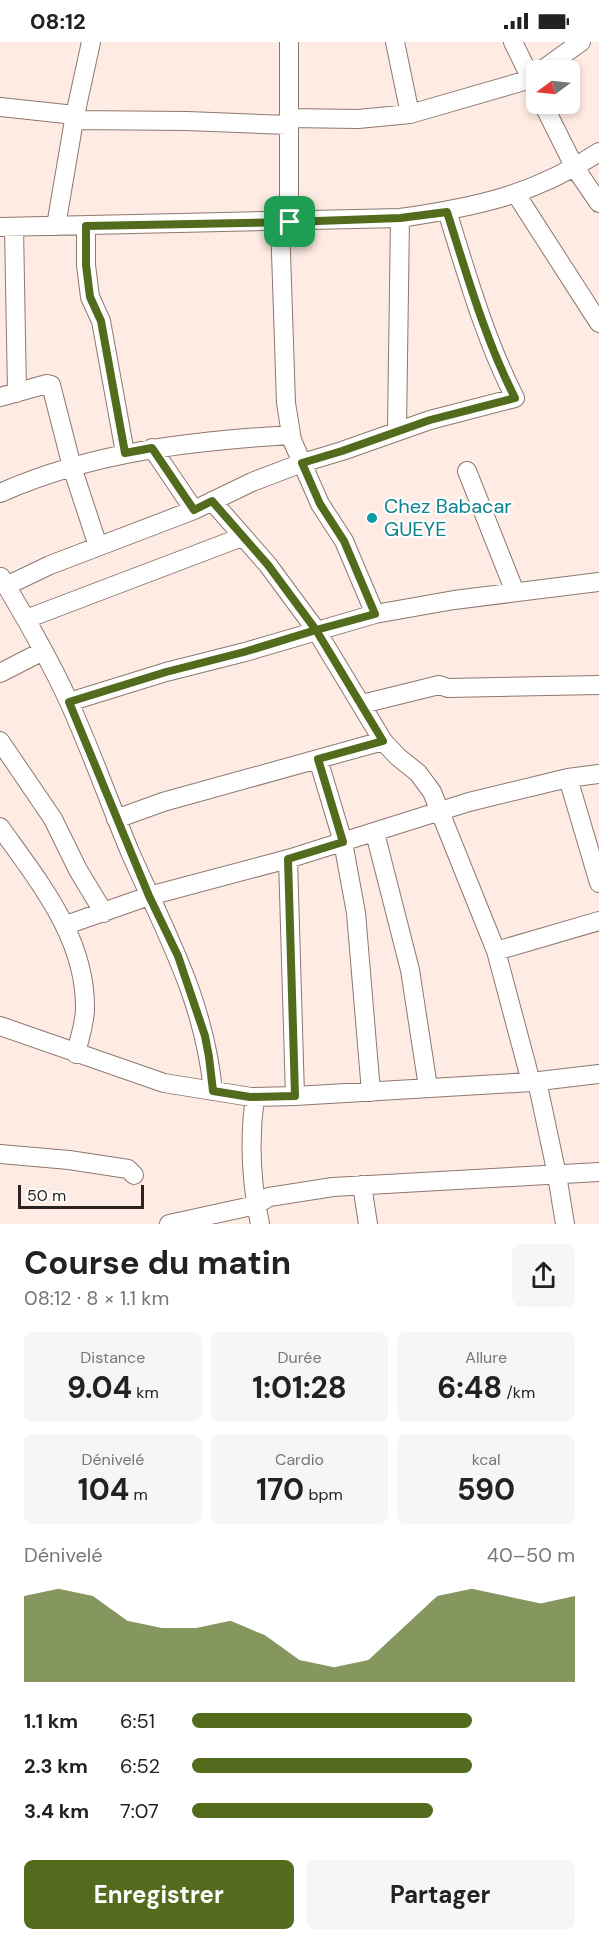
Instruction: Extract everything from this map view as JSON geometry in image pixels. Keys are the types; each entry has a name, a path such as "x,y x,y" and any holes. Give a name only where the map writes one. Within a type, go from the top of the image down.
{"street":[{"path":"56,226 74,118 91,42"},
{"path":"289,42 285,222 286,403 291,435 302,463 320,504 344,541 375,614"},
{"path":"395,42 410,114"},
{"path":"513,42 526,62"},
{"path":"560,60 581,42"},
{"path":"0,107 74,118 288,122 410,114 526,82"},
{"path":"548,114 575,168 599,203"},
{"path":"98,546 72,466 51,385 8,395 7,227 400,218 447,212 516,194 575,168 599,152"},
{"path":"516,194 599,323"},
{"path":"213,1091 209,1057 196,1005 178,956 149,896 69,702 3,581 194,510 252,482 302,463 397,430 461,413 467,409 515,398 498,364 447,212"},
{"path":"397,430 400,218"},
{"path":"86,226 86,265 90,297 101,321 125,453"},
{"path":"0,493 72,466 125,453 241,438 291,435"},
{"path":"152,448 194,510"},
{"path":"468,471 515,592"},
{"path":"212,501 268,565 316,630 383,741 418,773 432,792 496,951 534,1081 557,1175 565,1224"},
{"path":"26,620 242,537"},
{"path":"69,702 175,669 244,652 375,614 515,592 599,582"},
{"path":"0,673 43,651"},
{"path":"362,704 439,685 448,688 599,686"},
{"path":"0,741 53,819 78,870 104,912"},
{"path":"116,819 164,802 383,741"},
{"path":"318,759 343,842 356,913 370,1092"},
{"path":"66,925 149,896 288,859 469,802 568,778 599,774"},
{"path":"568,778 599,884"},
{"path":"0,827 66,925 80,964 85,1012 76,1054"},
{"path":"375,833 411,970 428,1087"},
{"path":"288,859 295,1096"},
{"path":"496,951 599,921"},
{"path":"0,1026 164,1083 255,1097 370,1092 534,1081 599,1074"},
{"path":"255,1097 250,1150 260,1224"},
{"path":"0,1154 69,1160 128,1169 134,1174"},
{"path":"169,1224 256,1205 269,1197 333,1187 599,1172"},
{"path":"362,1185 368,1224"}],"place":[{"name":"Chez Babacar GUEYE","path":"372,518"}],"route":[{"path":"290,222 86,226 86,265 90,297 101,321 125,453 152,448 194,510 212,501 268,565 316,630 69,702 149,896 178,956 205,1036 213,1091 250,1097 295,1096 288,859 343,842 318,759 383,741 316,630 375,614 344,541 320,504 302,463 397,430 461,413 467,409 515,398 498,364 447,212 400,218 290,222"}]}
